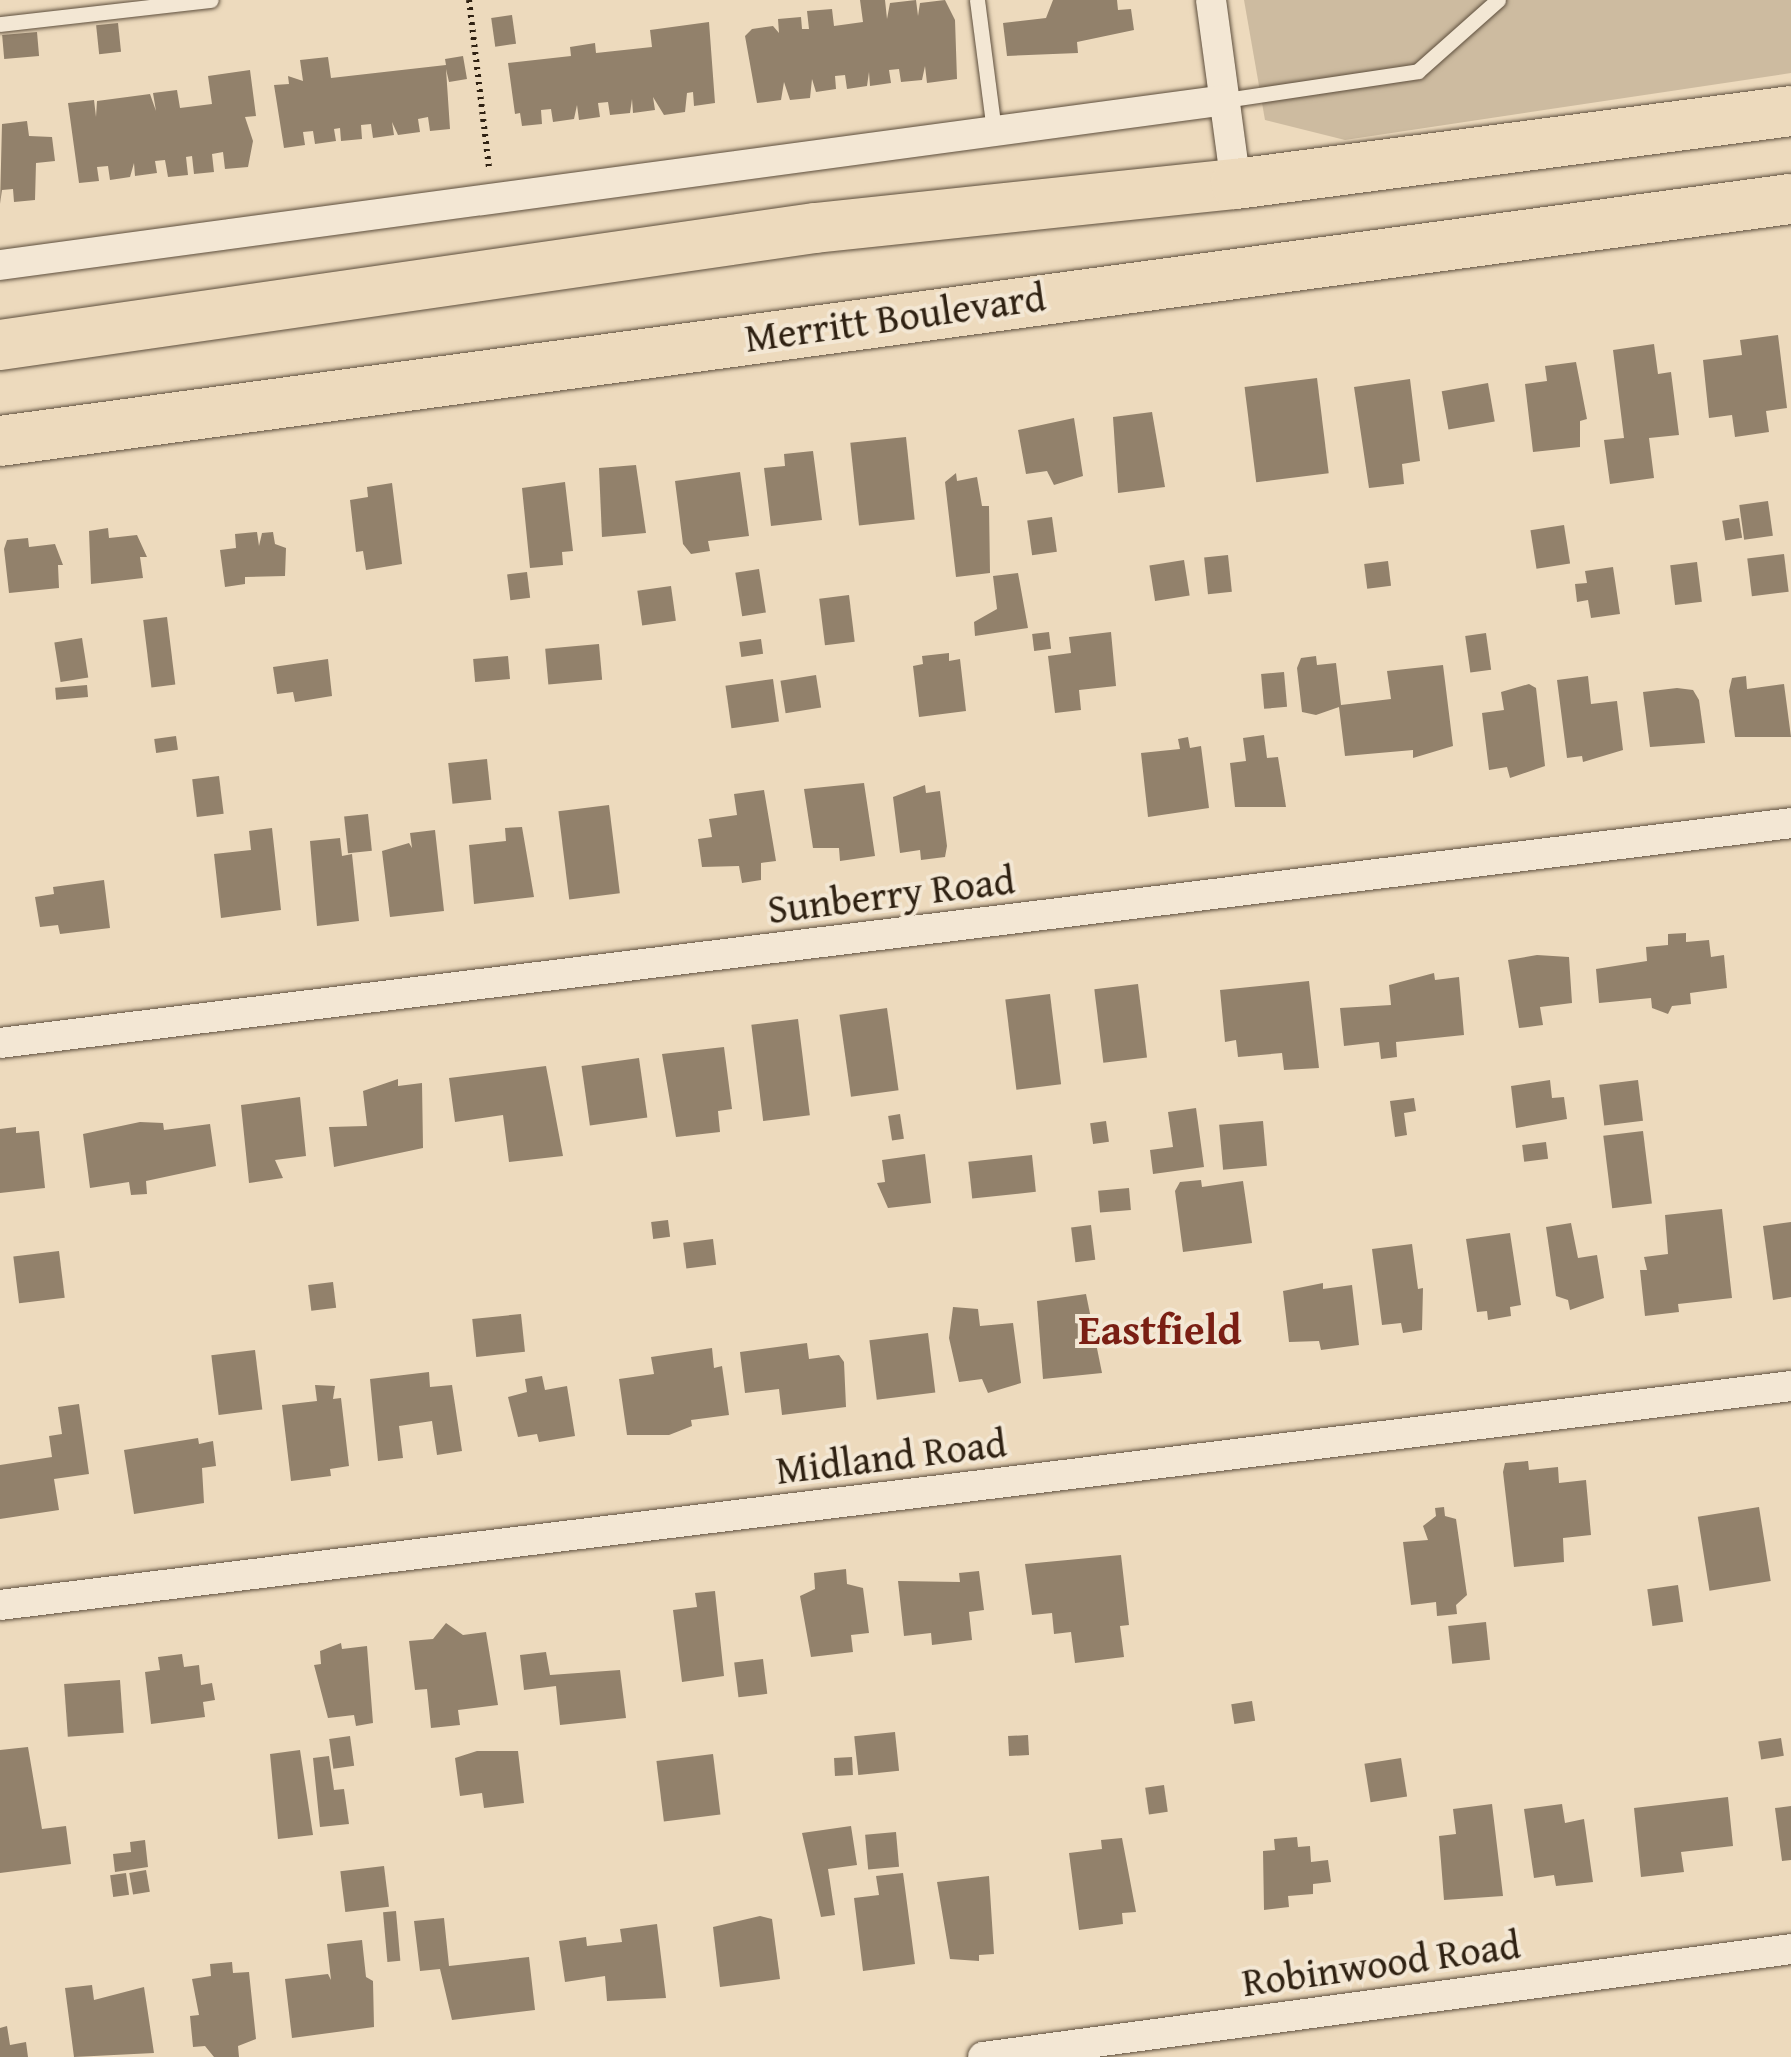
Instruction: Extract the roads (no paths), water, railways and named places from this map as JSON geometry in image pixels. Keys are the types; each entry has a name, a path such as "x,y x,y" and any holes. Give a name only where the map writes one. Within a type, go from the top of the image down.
{"main road":[{"path":"0,344 815,228 1236,184 1791,112"},
{"name":"Merritt Boulevard","path":"0,441 1791,199"}],"street":[{"path":"1211,0 1236,184"},
{"path":"0,265 1225,100"},
{"name":"Sunberry Road","path":"0,1044 1791,823"},
{"name":"Midland Road","path":"0,1605 1791,1386"},
{"name":"Robinwood Road","path":"983,2057 1791,1949"}],"lane":[{"path":"0,24 210,0"},
{"path":"977,0 994,132"},
{"path":"1225,100 1418,71 1498,0"}],"district":[{"name":"Eastfield","path":"1160,1329"}]}
